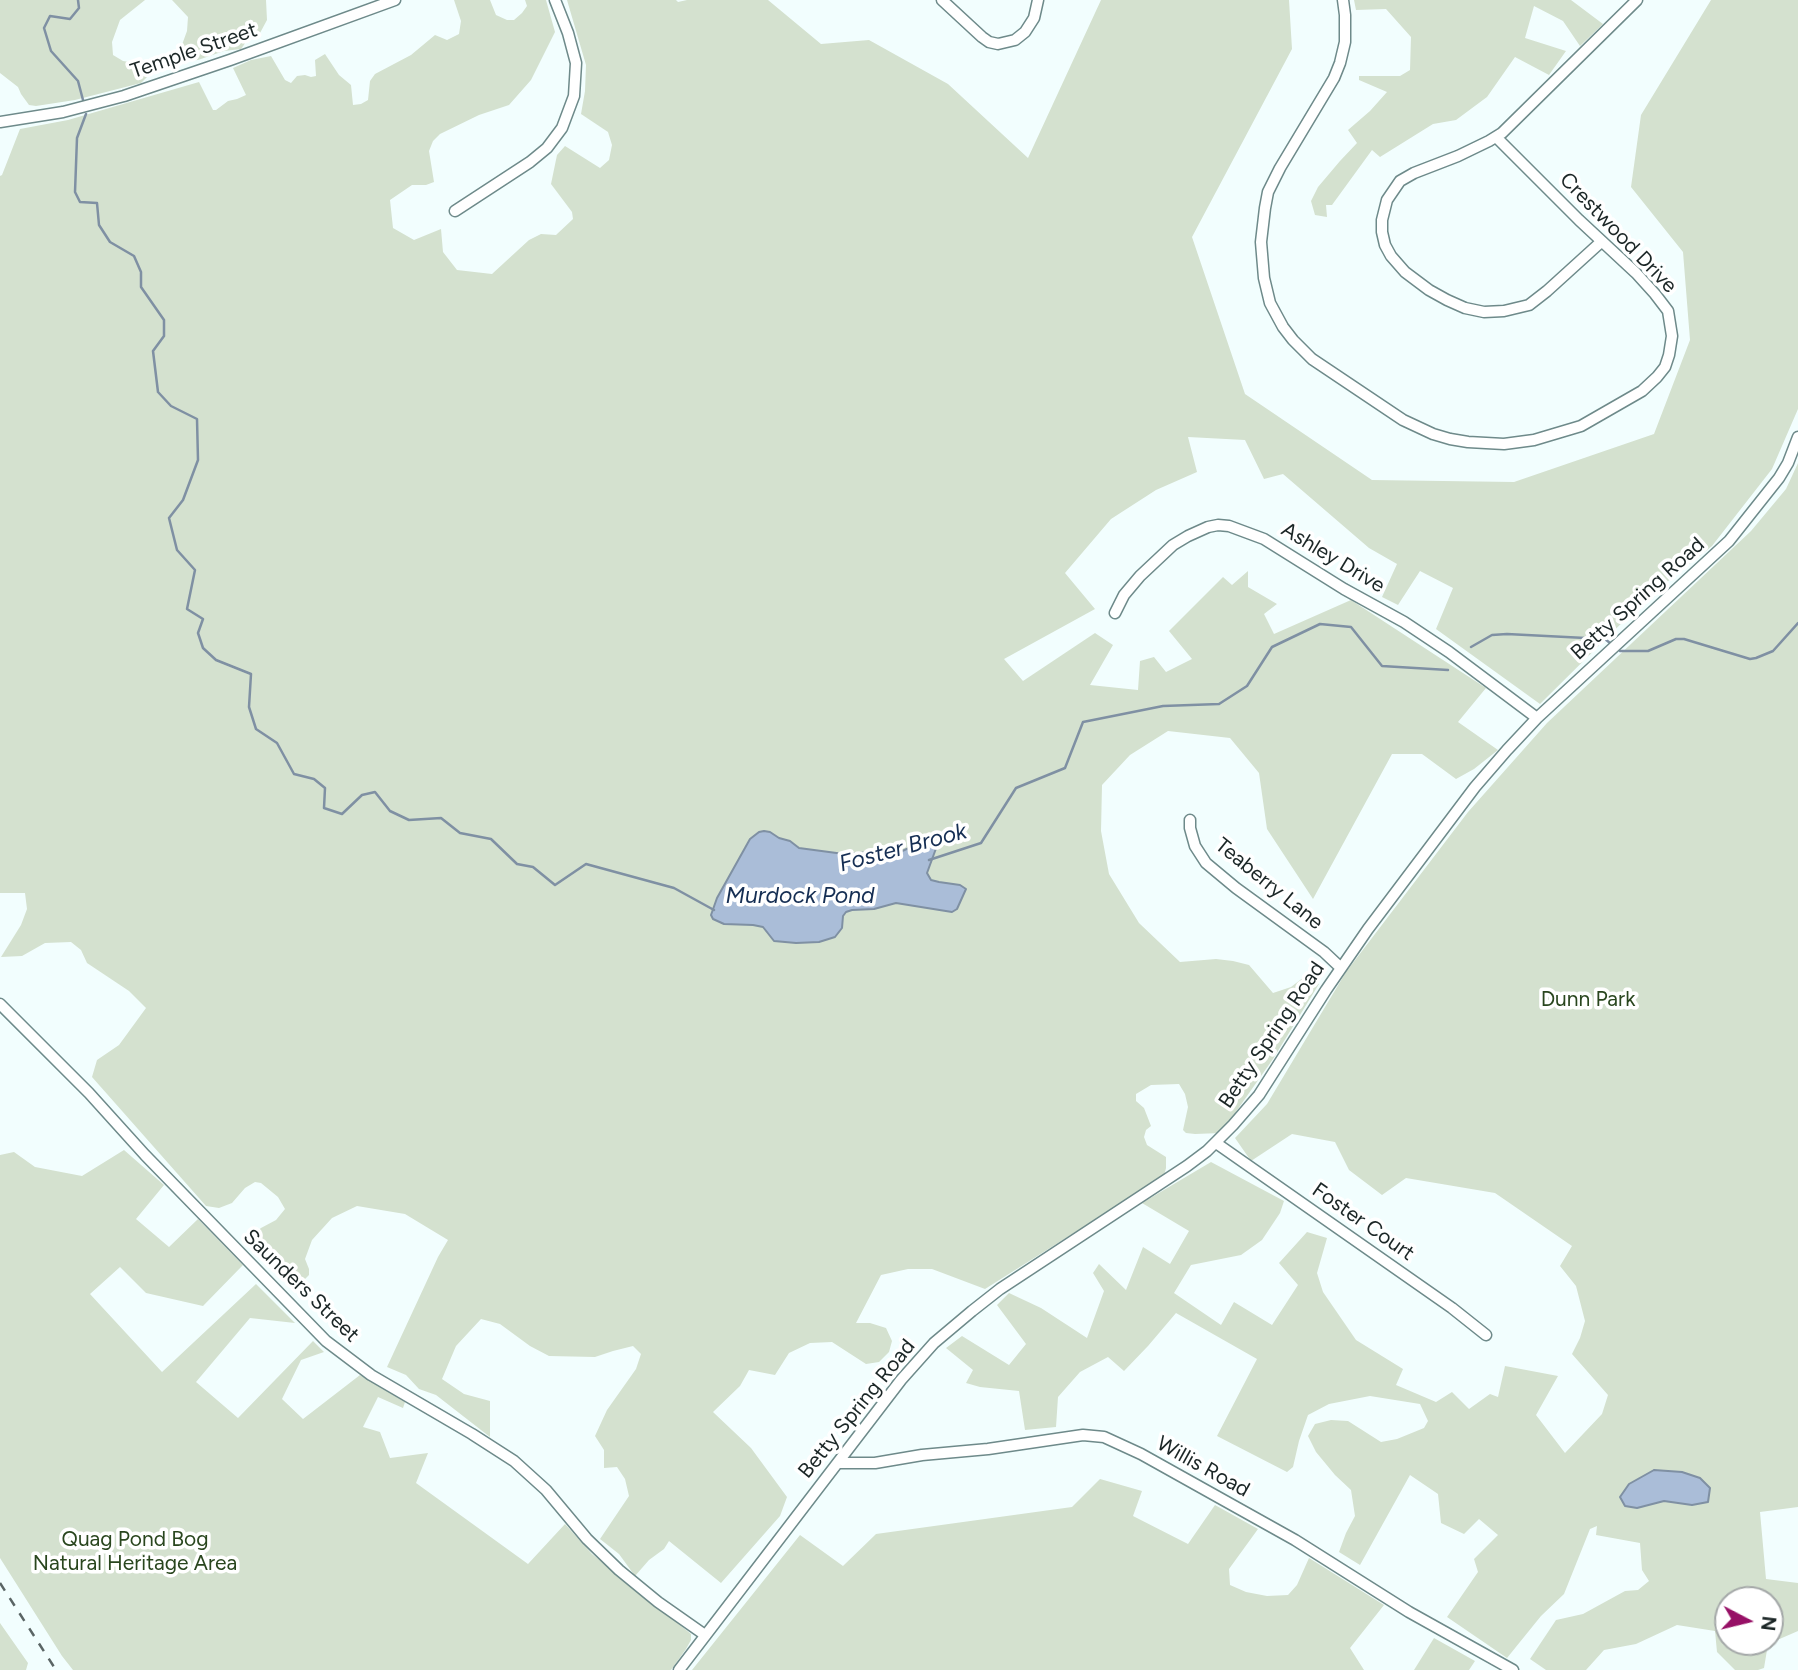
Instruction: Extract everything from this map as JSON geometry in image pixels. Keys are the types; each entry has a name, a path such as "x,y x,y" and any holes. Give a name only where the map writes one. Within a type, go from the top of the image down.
{"street":[{"name":"Temple Street","path":"0,122 51,114 124,96 396,0"},
{"path":"456,211 530,162 547,148 562,128 574,96 576,63 555,0"},
{"path":"942,0 982,37 989,42 1001,44 1015,40 1025,32 1034,18 1038,0"},
{"name":"Crestwood Drive","path":"1343,0 1343,56 1334,78 1280,167 1265,208 1261,233 1264,278 1270,303 1293,341 1312,359 1402,420 1450,439 1487,444 1519,443 1581,426 1631,398 1653,382 1665,366 1672,342 1670,319 1664,305 1636,274 1496,137"},
{"path":"1601,242 1535,301 1504,311 1478,311 1459,306 1429,290 1400,267 1388,250 1382,232 1382,214 1390,193 1400,181 1496,137 1512,124 1637,0"},
{"name":"Betty Spring Road","path":"679,1670 912,1366 959,1321 1007,1285 1177,1173 1216,1143 1242,1115 1259,1095 1341,968 1458,809 1537,718 1729,541 1779,478 1798,438"},
{"name":"Ashley Drive","path":"1115,613 1124,595 1146,569 1177,542 1198,531 1218,525 1229,526 1264,539 1404,622 1537,718"},
{"name":"Teaberry Lane","path":"1190,820 1195,846 1206,863 1324,952 1341,968"},
{"name":"Saunders Street","path":"0,1004 326,1341 372,1375 513,1461 546,1490 587,1539 619,1570 705,1635"},
{"name":"Foster Court","path":"1216,1143 1452,1308 1486,1335"},
{"name":"Willis Road","path":"838,1463 875,1462 1083,1435 1104,1437 1140,1454 1295,1540 1428,1624 1513,1670"}],"green space":[{"path":"0,0 145,0 120,20 112,42 113,55 123,61 142,64 147,77 141,83 75,100 29,105 18,87 0,73"},
{"path":"172,0 266,0 267,20 260,33 248,39 241,49 185,61 179,53 187,31 188,17"},
{"path":"454,0 490,0 496,15 514,20 527,6 525,0 546,0 555,32 531,80 509,105 479,115 440,134 433,141 429,151 434,182 412,185 390,200 393,228 414,240 441,229 443,252 457,270 492,274 529,240 541,234 556,235 573,219 572,212 551,184 557,155 565,146 600,168 609,160 612,145 608,132 581,114 586,65 567,0 768,0 821,44 869,40 948,84 1028,158 1101,0 1289,0 1292,49 1192,237 1245,394 1372,480 1514,482 1654,434 1690,340 1683,252 1631,187 1641,115 1711,0 1798,0 1798,409 1772,469 1712,546 1647,598 1540,704 1436,629 1453,588 1420,571 1398,605 1382,597 1397,564 1369,548 1283,474 1264,479 1245,440 1188,437 1197,472 1156,490 1111,519 1065,573 1095,609 1004,659 1023,681 1095,633 1113,645 1090,685 1138,690 1140,661 1154,657 1166,672 1192,659 1169,631 1223,577 1232,585 1248,571 1248,587 1277,604 1264,614 1274,634 1351,600 1486,688 1458,722 1498,750 1456,779 1422,754 1392,754 1313,899 1267,829 1259,773 1230,738 1168,731 1130,755 1102,785 1101,831 1109,874 1139,923 1180,962 1216,959 1249,965 1273,993 1291,987 1304,977 1319,984 1273,1059 1221,1133 1195,1134 1183,1130 1188,1107 1179,1084 1151,1085 1136,1094 1136,1101 1144,1108 1151,1126 1144,1137 1147,1145 1166,1157 1164,1176 985,1289 932,1269 908,1269 881,1275 856,1323 870,1323 886,1328 892,1341 889,1352 879,1362 866,1364 832,1342 810,1343 789,1353 775,1375 749,1370 740,1386 713,1412 751,1448 787,1497 780,1516 721,1583 669,1541 635,1576 619,1554 600,1539 629,1496 625,1479 617,1467 604,1468 604,1450 595,1436 607,1410 636,1369 641,1354 633,1346 595,1357 549,1356 500,1324 481,1319 456,1346 442,1379 464,1394 490,1401 490,1437 436,1395 419,1389 406,1375 387,1367 448,1240 405,1214 357,1206 332,1218 312,1240 305,1259 309,1275 304,1280 293,1281 279,1274 245,1241 276,1220 285,1209 278,1197 261,1183 255,1182 245,1188 232,1203 219,1208 206,1206 92,1077 97,1060 119,1045 146,1008 129,991 87,963 81,950 71,942 45,943 22,956 1,957 21,925 27,909 25,893 0,893 0,176 20,129 68,120 199,82 213,110 216,110 228,101 246,95 233,68 251,60 271,56 285,80 291,83 297,76 316,76 315,60 325,54 339,75 351,85 353,105 361,104 368,100 370,81 375,74 411,55 435,35 447,40 459,34 461,21"},
{"path":"1354,0 1571,0 1603,24 1580,46 1563,21 1534,6 1525,38 1566,51 1549,75 1515,57 1487,97 1456,120 1433,124 1380,157 1372,150 1332,205 1326,205 1327,217 1315,215 1311,201 1318,187 1357,143 1348,130 1387,92 1359,80 1359,76 1400,76 1410,70 1411,37 1386,9 1356,10"},
{"name":"Dunn Park","path":"1798,463 1798,1507 1760,1512 1766,1579 1798,1583 1798,1631 1784,1637 1784,1586 1714,1586 1714,1631 1677,1625 1636,1644 1604,1650 1586,1670 1546,1670 1530,1659 1556,1620 1583,1614 1625,1591 1638,1590 1649,1581 1642,1570 1640,1543 1596,1535 1597,1526 1590,1529 1564,1594 1541,1616 1507,1658 1447,1617 1478,1572 1474,1559 1498,1535 1479,1519 1464,1534 1441,1523 1438,1494 1410,1475 1360,1565 1339,1552 1355,1516 1351,1490 1316,1452 1308,1436 1315,1424 1331,1420 1348,1421 1381,1442 1397,1439 1424,1428 1428,1421 1420,1404 1370,1396 1329,1404 1308,1415 1293,1467 1287,1472 1217,1436 1257,1359 1176,1313 1124,1371 1108,1357 1080,1372 1058,1397 1056,1427 1025,1430 1019,1391 966,1383 973,1370 946,1348 962,1336 1009,1365 1026,1344 997,1305 1009,1293 1041,1308 1087,1338 1104,1291 1093,1273 1099,1264 1126,1290 1143,1247 1170,1264 1189,1231 1142,1203 1211,1162 1284,1201 1280,1213 1262,1240 1241,1255 1191,1265 1174,1293 1221,1325 1234,1302 1272,1325 1298,1285 1279,1263 1307,1232 1327,1238 1317,1273 1323,1292 1356,1340 1403,1369 1396,1385 1436,1402 1452,1392 1469,1409 1490,1394 1498,1397 1505,1366 1558,1376 1536,1415 1565,1453 1602,1414 1608,1395 1572,1354 1585,1321 1576,1286 1560,1266 1572,1246 1495,1193 1406,1178 1382,1195 1349,1170 1335,1142 1292,1134 1251,1161 1235,1138 1267,1104 1346,972 1468,812 1547,723 1751,531 1786,489"},
{"name":"Quag Pond Bog Natural Heritage Area","path":"124,1150 164,1185 136,1219 169,1247 198,1219 243,1265 203,1306 146,1293 120,1267 90,1294 162,1372 256,1284 295,1323 250,1318 196,1382 238,1418 313,1341 324,1352 301,1360 282,1399 303,1419 360,1375 405,1402 403,1408 378,1397 363,1427 380,1432 390,1458 428,1453 416,1483 528,1564 565,1524 592,1554 691,1634 686,1649 671,1670 73,1670 0,1558 0,1155 14,1152 35,1167 82,1176"},
{"path":"1100,1479 1142,1491 1133,1516 1188,1544 1215,1505 1258,1529 1229,1569 1230,1585 1246,1592 1267,1596 1288,1595 1297,1585 1309,1558 1384,1605 1350,1648 1364,1670 692,1670 800,1535 843,1566 876,1534 1072,1507"},
{"path":"0,1623 28,1663 26,1670 0,1670"},
{"path":"1434,1638 1475,1661 1469,1670 1414,1670"},
{"name":"Dunn Park","path":"1721,1656 1766,1656 1764,1668 1735,1670"}],"water":[{"name":"Murdock Pond","path":"764,831 790,841 799,848 844,854 872,852 889,855 920,843 938,843 927,873 931,880 960,885 966,889 957,909 952,912 896,903 874,909 852,910 843,916 842,928 835,937 819,942 774,941 763,927 724,924 713,919 711,915 717,898 750,839"},
{"path":"1654,1470 1682,1472 1700,1478 1710,1488 1708,1502 1692,1505 1664,1501 1637,1508 1625,1506 1620,1497 1629,1484"}],"waterway":[{"name":"Foster Brook","path":"78,0 79,8 70,19 50,16 44,28 51,51 78,81 83,100"},
{"name":"Foster Brook","path":"86,114 77,138 75,192 80,202 97,203 99,225 110,242 134,256 141,272 141,287 164,320 164,336 153,351 158,392 171,406 197,419 198,460 183,500 169,518 177,550 195,570 187,609 203,619 198,633 203,648 216,660 251,674 249,707 256,729 277,743 294,774 314,779 325,788 324,808 342,814 362,795 375,792 390,811 409,820 441,818 460,833 491,839 517,864 533,867 555,885 586,864 674,888 714,910"},
{"name":"Foster Brook","path":"1620,651 1648,651 1676,639 1684,639 1750,659 1773,651 1798,623"},
{"name":"Foster Brook","path":"929,860 981,843 1016,788 1065,768 1083,722 1163,706 1219,704 1247,686 1272,647 1320,624 1351,627 1382,666 1448,670"},
{"name":"Foster Brook","path":"1471,647 1492,635 1507,634 1605,639 1610,643"}],"railway":[{"path":"0,1583 56,1670"}]}
